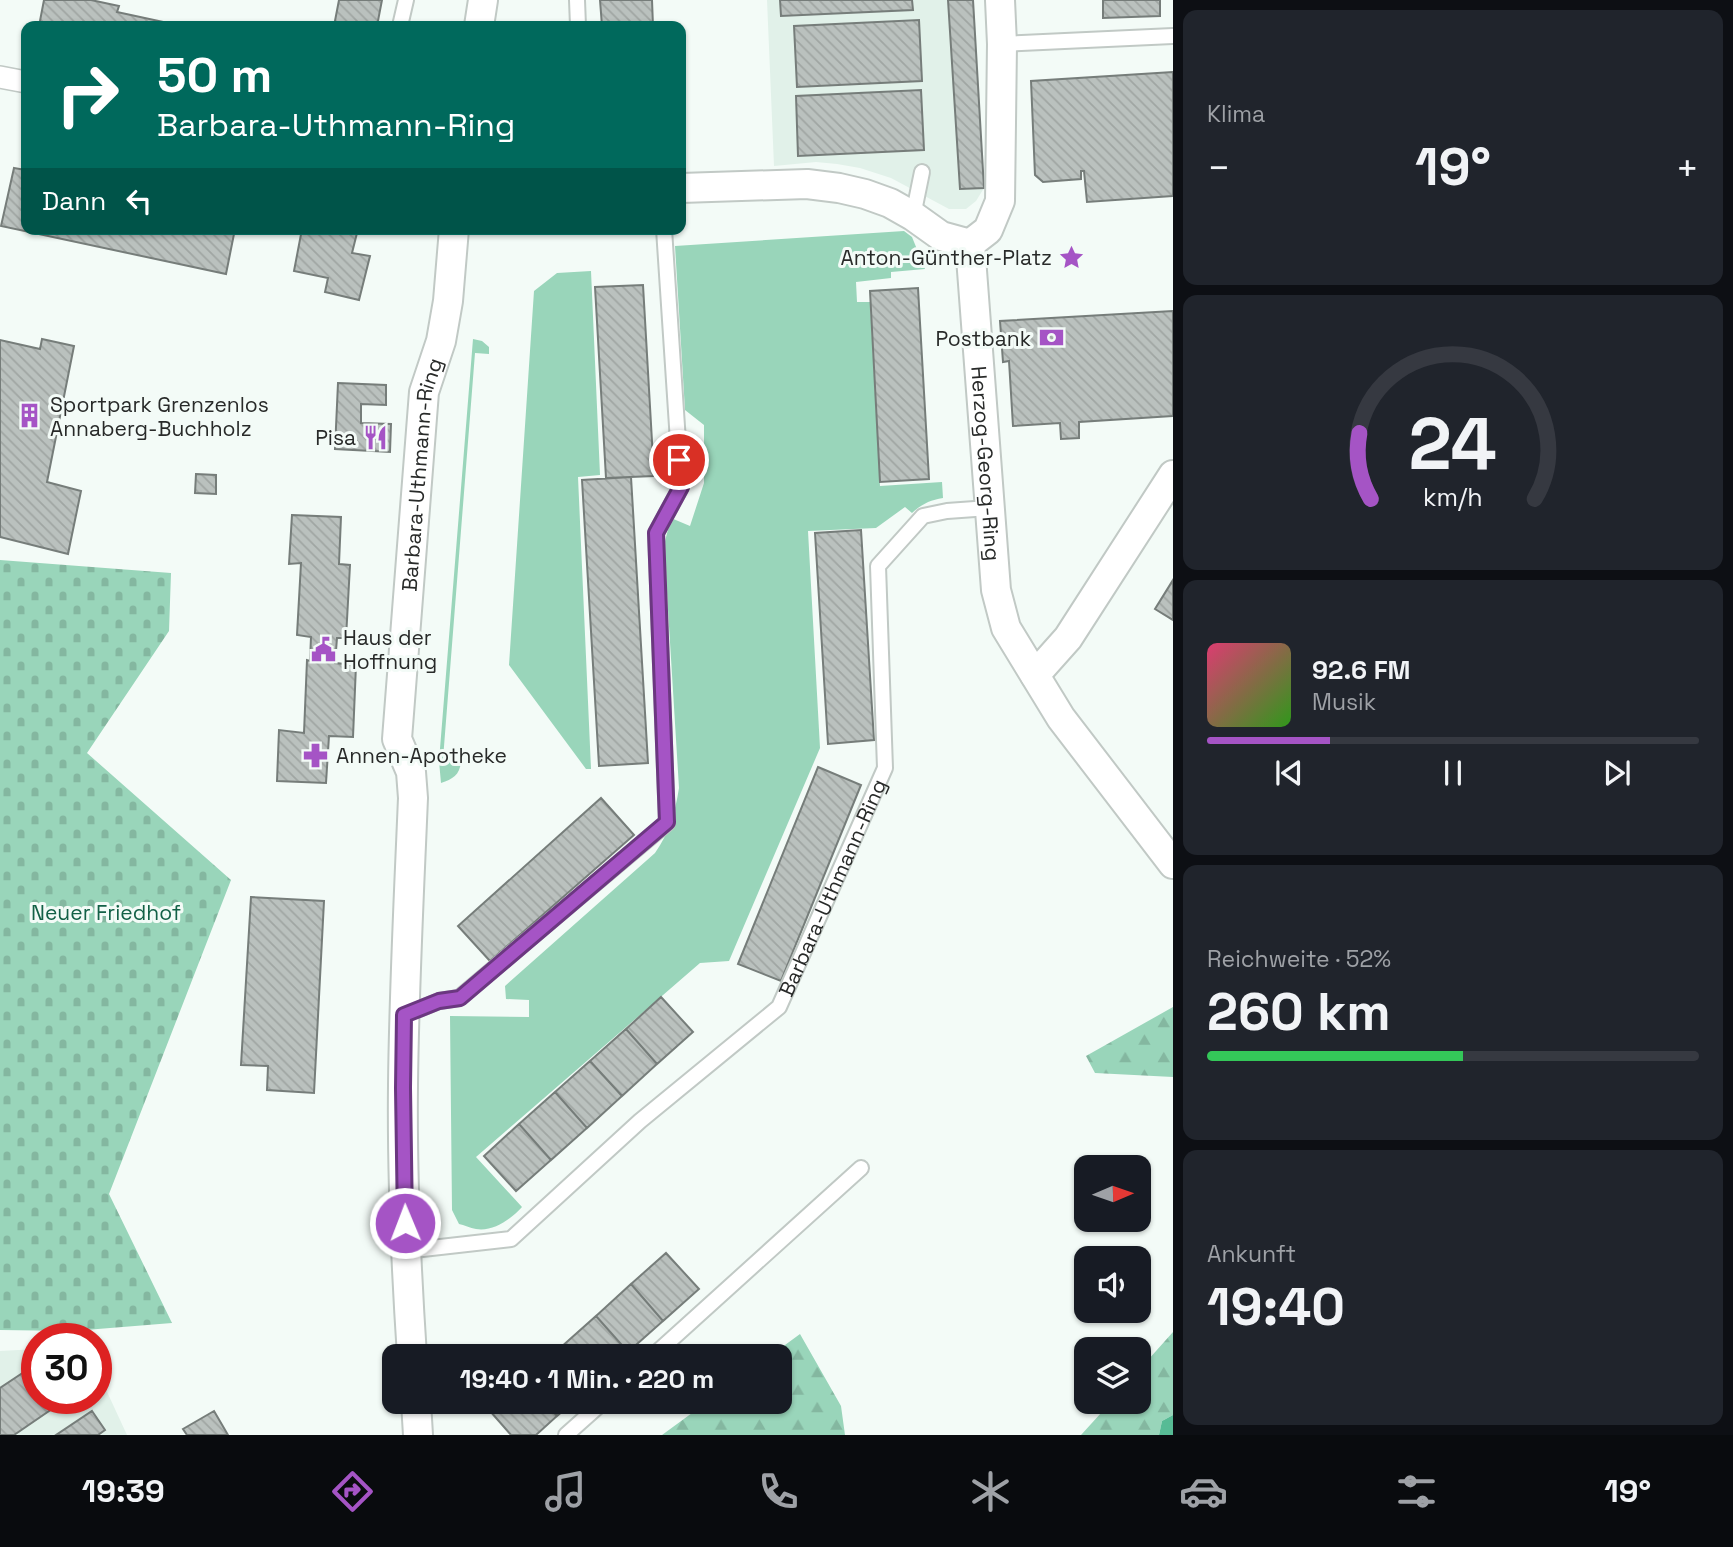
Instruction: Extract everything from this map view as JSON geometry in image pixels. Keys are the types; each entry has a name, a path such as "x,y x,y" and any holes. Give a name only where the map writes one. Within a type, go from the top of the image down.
{"street":[{"path":"480,21 483,0"},
{"path":"686,188 807,184 839,188 890,204 914,216 942,236 970,244 988,230 1000,201 1000,0"},
{"path":"0,77 21,81"},
{"name":"Barbara-Uthmann-Ring","path":"411,1344 405,1251 403,1088 413,798 411,772 397,739 424,392 441,341 448,301 454,235"},
{"name":"Herzog-Georg-Ring","path":"970,244 996,590 1006,628 1061,718 1173,864"},
{"path":"1035,675 1068,638 1173,475"},
{"path":"417,1414 418,1435"}],"lane":[{"path":"401,21 406,0"},
{"path":"577,0 578,21"},
{"path":"1002,44 1173,36"},
{"path":"914,216 922,172"},
{"path":"404,1015 439,1001 460,998 667,822 656,533 681,487 664,235"},
{"name":"Barbara-Uthmann-Ring","path":"405,1251 511,1239 640,1121 779,1007 885,768 878,566 923,516 989,508"},
{"path":"666,1344 861,1168"},
{"path":"566,1435 590,1414"}],"shaded area":[{"path":"767,0 973,0 984,188 976,201 966,209 949,209 891,178 837,164 816,162 774,166"},
{"path":"21,1350 21,1414 112,1414 112,1403 127,1435 0,1435 0,1351"},
{"path":"1173,1415 1173,1435 1159,1435 1162,1421"}],"green space":[{"path":"904,231 912,237 925,269 891,272 891,278 856,282 857,302 870,302 880,486 942,482 943,498 926,503 912,513 905,507 876,528 808,531 820,748 729,961 700,963 476,1157 522,1207 507,1220 489,1229 476,1229 459,1224 452,1210 450,1016 529,1017 529,1000 506,999 505,986 655,853 668,830 676,806 679,788 664,545 671,518 690,526 704,483 704,425 685,410 675,246"},
{"path":"591,271 600,475 578,477 591,769 586,769 509,665 534,291 557,273"},
{"path":"473,339 482,341 489,347 489,354 475,353 443,759 461,761 455,776 441,783 439,761"},
{"name":"Neuer Friedhof","path":"0,560 171,573 169,631 87,753 231,880 109,1194 172,1323 112,1328 112,1323 21,1323 21,1330 0,1330"},
{"path":"1173,1007 1173,1077 1095,1073 1086,1056"},
{"path":"1173,1332 1173,1415 1162,1421 1159,1435 1081,1435 1100,1414 1151,1414 1151,1357"},
{"path":"800,1334 841,1406 845,1435 662,1435 691,1414 792,1414 792,1344 786,1344"}],"building":[{"path":"44,0 91,0 119,6 117,12 159,21 40,21"},
{"path":"339,0 382,0 378,21 335,21"},
{"path":"600,0 652,0 653,21 602,21"},
{"path":"780,0 912,0 913,10 781,16"},
{"path":"948,0 973,0 984,188 960,189"},
{"path":"1103,0 1160,0 1160,16 1103,18"},
{"path":"919,20 922,81 797,87 794,26"},
{"path":"1173,72 1173,196 1087,202 1084,171 1081,171 1081,179 1043,182 1035,175 1031,81"},
{"path":"921,90 924,150 798,156 796,96"},
{"path":"14,168 21,169 21,230 1,226"},
{"path":"43,235 234,235 226,274"},
{"path":"301,235 356,235 352,253 370,256 359,300 325,292 328,278 294,271"},
{"path":"643,285 654,476 606,478 595,287"},
{"path":"918,288 929,479 880,482 870,291"},
{"path":"1173,311 1173,416 1079,422 1079,438 1061,439 1060,423 1013,426 1009,361 1003,362 1000,321"},
{"name":"Sportpark Grenzenlos Annaberg-Buchholz","path":"42,339 74,346 47,482 81,491 68,554 0,537 0,340 40,349"},
{"path":"338,383 386,385 386,405 361,404 361,423 391,424 390,452 335,449"},
{"path":"196,474 216,475 216,494 195,493"},
{"path":"631,477 648,763 599,766 582,480"},
{"name":"Haus der Hoffnung","path":"292,515 341,517 339,564 350,565 346,638 337,638 335,663 356,665 353,737 329,736 326,783 277,781 279,730 304,733 307,660 310,661 311,637 297,635 301,563 289,564"},
{"path":"861,530 874,740 828,744 815,533"},
{"path":"1173,580 1173,620 1155,609"},
{"path":"818,767 861,785 781,981 738,964"},
{"path":"601,798 634,835 490,961 458,926"},
{"path":"251,897 324,901 314,1093 267,1090 268,1066 241,1065"},
{"path":"661,997 693,1032 657,1064 626,1029"},
{"path":"626,1029 657,1064 622,1096 590,1061"},
{"path":"590,1061 622,1096 587,1128 555,1092"},
{"path":"555,1092 587,1128 551,1160 519,1124"},
{"path":"519,1124 551,1160 516,1191 484,1156"},
{"path":"666,1253 699,1289 663,1321 631,1284"},
{"path":"631,1284 663,1321 637,1344 621,1344 596,1316"},
{"path":"596,1316 621,1344 564,1344"},
{"path":"21,1374 21,1414 45,1414 14,1435 0,1435 0,1388"},
{"path":"214,1411 228,1435 187,1435 183,1429"},
{"path":"88,1414 94,1414 105,1430 98,1435 56,1435"},
{"path":"493,1414 557,1416 536,1435 511,1435"}],"place":[{"name":"Anton-Günther-Platz","path":"1072,257"},
{"name":"Postbank","path":"1051,338"},
{"name":"Sportpark Grenzenlos Annaberg-Buchholz","path":"30,416"},
{"name":"Pisa","path":"376,437"},
{"name":"Haus der Hoffnung","path":"323,649"},
{"name":"Annen-Apotheke","path":"316,755"}],"route":[{"path":"405,1223 404,1015 439,1001 460,998 667,822 656,533 681,487 679,460"}]}
